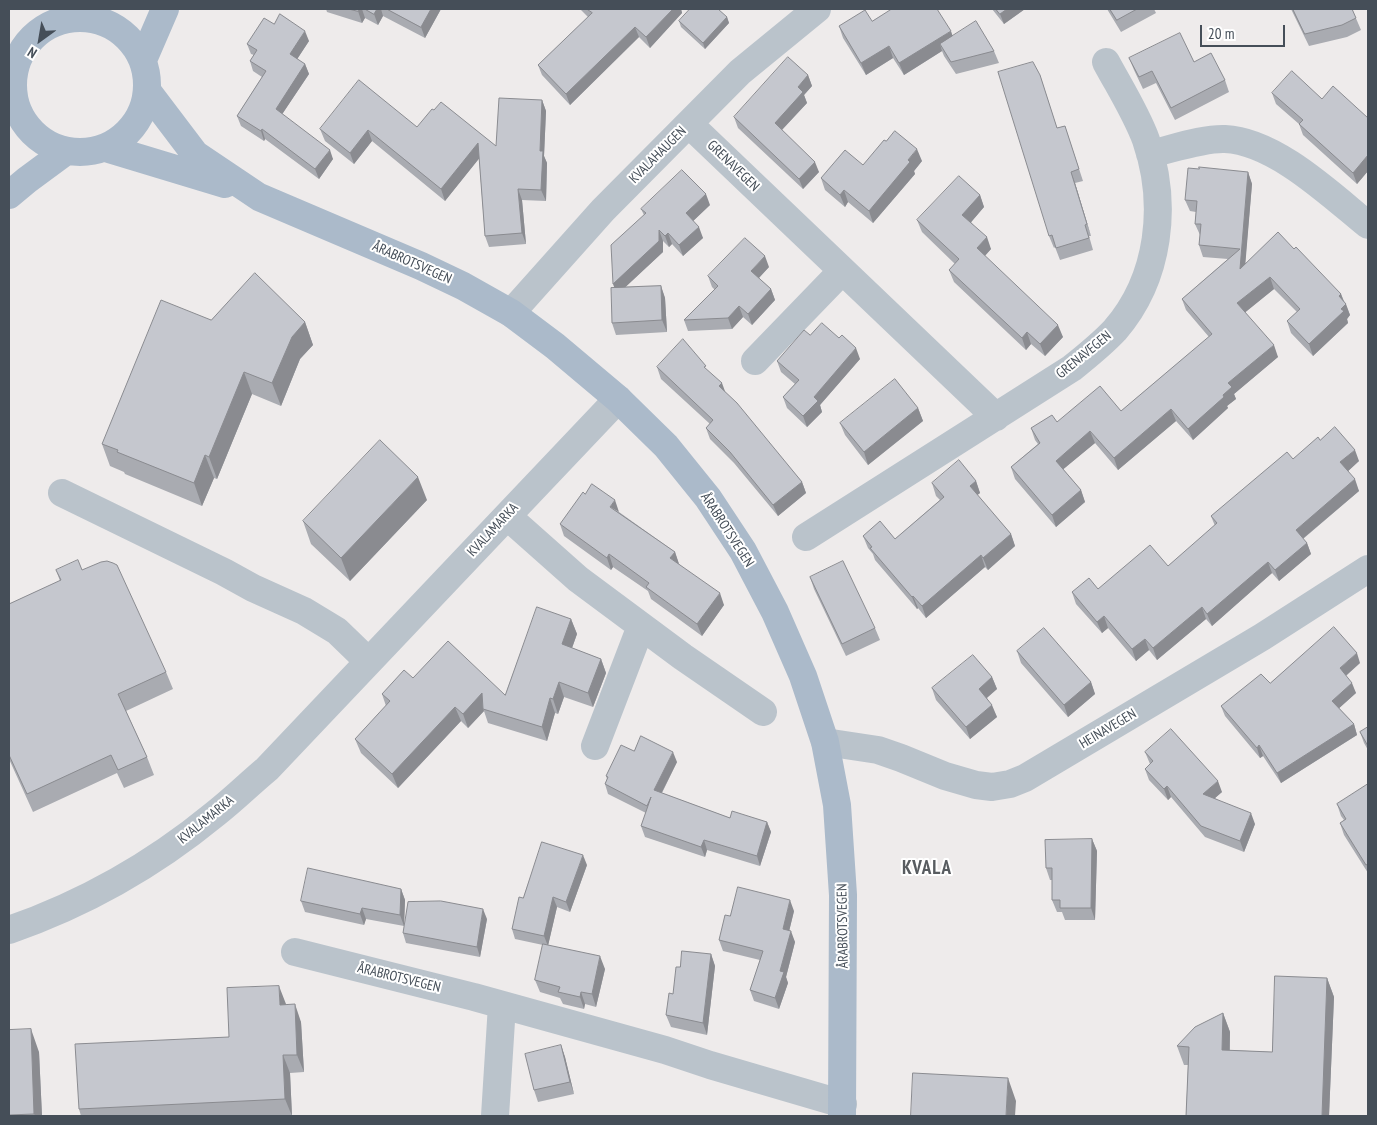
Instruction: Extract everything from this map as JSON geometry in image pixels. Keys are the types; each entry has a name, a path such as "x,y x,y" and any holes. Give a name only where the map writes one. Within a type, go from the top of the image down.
{"main road":[{"path":"143,60 165,9"},
{"path":"92,13 130,39 143,60 148,92 141,115 127,135 106,148 86,153 65,152 42,142 11,108 12,80 17,59 28,41 45,27 65,19 92,13"},
{"name":"ÅRABROTSVEGEN","path":"148,92 196,154 249,191 259,197 421,266 463,286 510,313 555,346 618,399 666,446 708,498 743,551 775,612 803,676 825,742 837,805 843,895 843,1110"},
{"name":"ÅRABROTSVEGEN","path":"106,148 249,191"},
{"path":"9,195 65,152"}],"street":[{"name":"KVALAHAUGEN","path":"510,313 602,210 740,72 817,9"},
{"name":"GRENAVEGEN","path":"806,537 1072,368 1115,330 1133,305 1148,275 1156,242 1158,206 1154,169 1145,138 1106,62"},
{"name":"GRENAVEGEN","path":"688,124 996,417"},
{"path":"1150,154 1198,142 1225,139 1251,144 1281,158 1368,225"},
{"path":"755,361 842,271"},
{"name":"KVALAMARKA","path":"9,930 42,918 96,894 159,856 215,814 266,768 618,399"},
{"path":"62,494 304,611 337,631 368,662"},
{"path":"507,516 578,578 641,626 763,712"},
{"name":"HEINAVEGEN","path":"825,742 878,750 946,776 976,785 992,787 1010,784 1033,773 1262,637 1368,569"},
{"path":"595,746 641,626"},
{"name":"ÅRABROTSVEGEN","path":"295,952 502,1005 665,1050 843,1110"},
{"path":"495,1116 502,1005"}],"building":[{"path":"365,9 377,9 374,14"},
{"path":"387,9 431,9 421,27"},
{"path":"587,9 673,9 646,37 635,27 566,94 538,65 592,13"},
{"path":"690,9 718,9 727,17 703,43 679,21"},
{"path":"892,9 937,9 951,31 899,63 889,46 861,63 839,26 865,10 872,21"},
{"path":"996,9 1007,9 1000,14"},
{"path":"1110,9 1137,9 1117,20"},
{"path":"1293,9 1352,9 1356,18 1342,25 1305,34"},
{"path":"280,14 305,31 290,54 305,64 276,109 330,150 315,169 262,129 261,131 237,116 266,71 250,61 257,50 247,44 264,18 274,24"},
{"path":"976,21 994,51 951,62 940,44"},
{"path":"1180,33 1194,62 1211,53 1225,80 1171,108 1152,71 1139,77 1129,58"},
{"path":"788,57 808,75 798,87 803,92 775,123 815,162 799,179 734,117"},
{"path":"1033,62 1040,75 1057,128 1065,126 1079,169 1071,172 1087,224 1085,225 1089,238 1056,248 1052,235 1049,236 998,72"},
{"path":"1292,71 1322,99 1333,86 1368,118 1368,155 1353,173 1299,124 1303,120 1272,93"},
{"path":"359,80 417,127 432,109 434,110 441,102 496,146 499,98 542,100 540,151 543,151 541,190 518,189 522,233 485,236 478,143 441,189 368,130 350,153 320,129"},
{"path":"895,131 917,149 908,160 910,162 869,211 844,190 840,195 821,178 845,150 863,165 884,140 886,141"},
{"path":"1199,167 1248,172 1240,269 1278,232 1294,249 1296,247 1341,294 1339,296 1346,304 1341,309 1344,311 1309,344 1287,321 1300,309 1270,277 1237,303 1274,345 1228,383 1232,387 1223,395 1224,397 1188,429 1171,409 1114,458 1090,431 1056,461 1081,490 1052,515 1011,467 1040,443 1031,428 1052,415 1057,422 1100,386 1121,411 1212,334 1182,299 1240,249 1199,245 1201,224 1195,224 1197,201 1185,200 1188,168 1199,169"},
{"path":"682,170 706,194 686,213 699,227 679,245 668,233 665,236 659,230 659,241 613,284 611,245 646,213 641,209"},
{"path":"959,176 980,195 962,215 987,237 977,248 1058,325 1040,344 1027,332 1022,338 949,270 959,259 917,220"},
{"path":"745,238 765,256 751,271 771,289 748,314 739,306 728,318 684,320 718,286 708,276"},
{"path":"255,273 305,322 292,337 272,383 244,372 209,457 205,455 194,483 117,452 118,450 102,444 161,300 211,320"},
{"path":"661,286 662,320 612,323 611,288"},
{"path":"822,323 839,338 842,335 856,348 814,397 818,401 803,416 783,397 799,380 777,361 804,330 810,335"},
{"path":"683,339 706,366 704,367 722,383 719,386 737,403 802,482 773,505 730,452 706,428 713,420 657,367"},
{"path":"895,379 918,408 864,452 840,423"},
{"path":"1335,427 1355,450 1340,462 1355,479 1296,530 1307,543 1275,570 1268,562 1207,614 1202,607 1153,648 1145,639 1132,649 1104,616 1097,622 1072,592 1089,578 1098,589 1150,545 1168,566 1217,523 1211,516 1287,452 1293,459 1318,437 1320,440"},
{"path":"380,440 418,477 341,558 303,521"},
{"path":"959,460 976,481 970,486 1011,534 983,558 981,555 922,606 870,548 872,547 863,536 880,521 895,539 944,497 932,483"},
{"path":"592,484 615,500 610,507 675,552 670,558 720,593 697,624 646,587 649,583 609,554 607,558 560,524 583,492 585,494"},
{"path":"78,560 82,570 107,561 117,565 166,672 118,694 147,757 118,770 111,755 27,794 9,755 9,604 61,580 56,570"},
{"path":"843,561 875,628 842,644 810,577"},
{"path":"537,607 571,619 562,644 601,659 588,693 559,682 553,699 550,698 542,727 483,709 482,693 463,714 455,707 392,774 355,739 390,701 382,694 404,670 413,678 448,641 505,695"},
{"path":"1334,627 1357,653 1340,668 1352,683 1332,701 1354,724 1277,773 1259,745 1257,748 1221,706 1261,674 1270,683"},
{"path":"1044,628 1091,682 1064,705 1017,651"},
{"path":"973,655 992,677 979,689 992,705 966,727 932,688"},
{"path":"1368,727 1368,746 1360,732"},
{"path":"1171,729 1218,781 1203,794 1251,813 1240,841 1201,826 1167,786 1164,789 1145,769 1153,761 1145,752"},
{"path":"641,736 673,752 654,790 730,818 732,811 767,822 757,856 704,840 701,847 641,826 651,797 647,806 605,784 608,777 606,776 621,745 634,751"},
{"path":"1368,784 1368,864 1366,865 1340,823 1346,819 1337,804"},
{"path":"1092,839 1091,908 1060,908 1060,900 1052,900 1052,868 1046,868 1045,840"},
{"path":"542,842 583,855 566,902 553,897 544,936 512,929 519,897 523,898"},
{"path":"308,868 401,889 400,915 362,908 360,914 301,901"},
{"path":"738,887 790,900 783,929 791,931 780,971 784,972 775,998 750,990 763,951 719,940 725,915 730,916"},
{"path":"441,901 483,909 477,947 403,933 408,902"},
{"path":"543,944 600,956 592,994 581,992 580,997 558,992 560,987 535,980"},
{"path":"682,951 711,954 703,1023 666,1015 669,993 673,994 676,967 680,967"},
{"path":"1275,976 1327,978 1322,1116 1186,1116 1189,1047 1177,1046 1195,1027 1223,1013 1222,1050 1272,1052"},
{"path":"279,986 280,1005 295,1004 297,1055 283,1055 285,1099 79,1109 75,1044 229,1037 227,988"},
{"path":"31,1029 34,1114 9,1115 9,1030"},
{"path":"561,1045 570,1082 534,1090 525,1054"},
{"path":"913,1073 1008,1078 1006,1116 911,1116"}],"district":[{"name":"KVALA","path":"927,869"}]}
